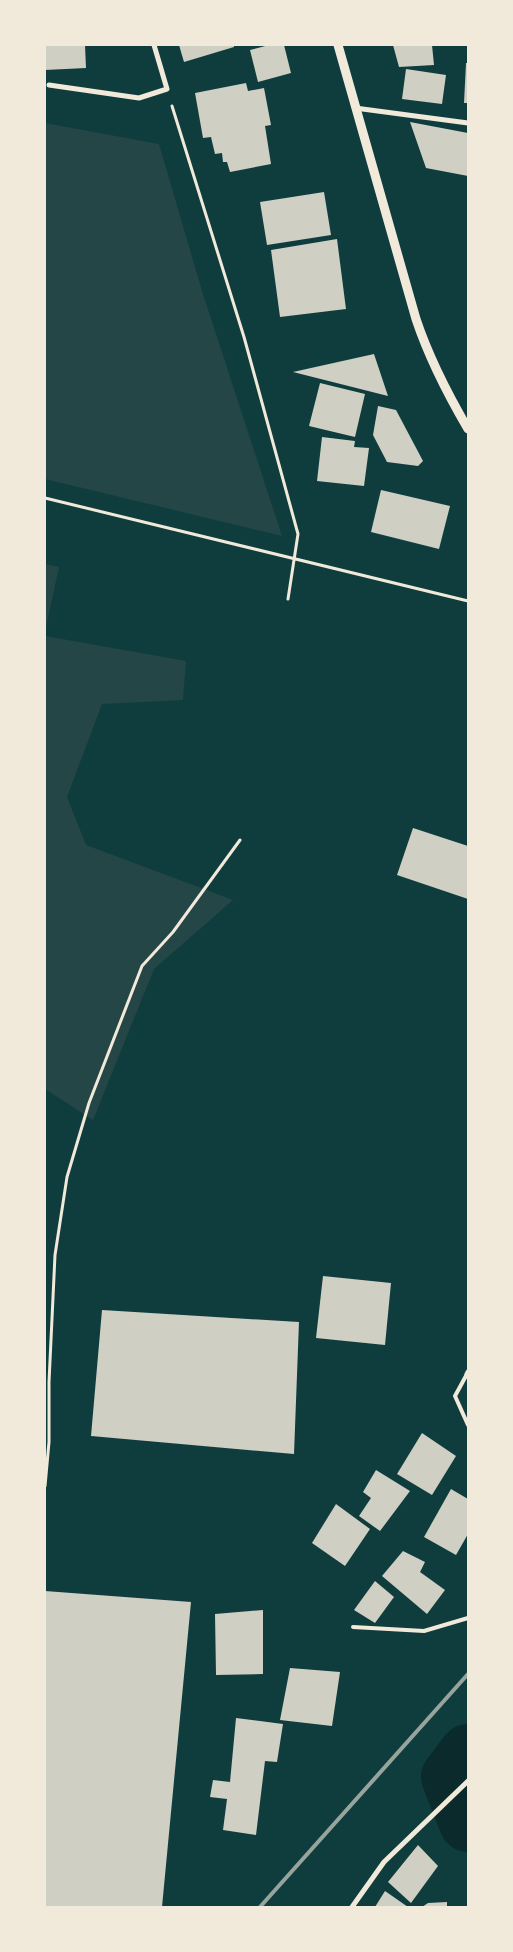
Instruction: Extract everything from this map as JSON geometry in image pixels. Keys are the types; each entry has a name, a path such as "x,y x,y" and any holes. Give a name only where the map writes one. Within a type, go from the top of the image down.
{"street":[{"path":"49,85 139,98 167,89 154,45"},
{"path":"338,45 428,355 468,429"},
{"path":"355,108 468,123"},
{"path":"352,1907 384,1862 468,1781"}],"lane":[{"path":"468,1373 454,1396 466,1416 468,1426"},
{"path":"353,1627 424,1631 468,1618"}],"path":[{"path":"167,89 244,337 298,534 288,599"},
{"path":"45,498 468,601"},
{"path":"45,1486 49,1442 49,1382 55,1255 67,1177 89,1103 142,966 173,932 240,840"}],"shaded area":[{"path":"45,123 159,144 202,291 282,536 45,479"},
{"path":"45,564 59,567 45,632"},
{"path":"45,636 186,661 183,700 102,704 67,797 86,845 233,900 154,969 93,1120 45,1089"}],"building":[{"path":"45,45 85,45 86,68 45,70"},
{"path":"179,45 234,45 234,47 184,62"},
{"path":"269,45 284,45 291,73 258,82 250,50"},
{"path":"393,45 432,45 434,65 399,67"},
{"path":"466,63 468,63 468,103 464,103"},
{"path":"406,69 446,75 442,104 402,99"},
{"path":"246,83 248,91 264,88 271,125 265,126 271,164 230,172 227,162 223,162 222,153 215,154 211,137 203,138 195,93"},
{"path":"410,122 468,133 468,176 426,168"},
{"path":"324,192 331,235 267,245 260,202"},
{"path":"337,239 346,309 280,317 271,250"},
{"path":"374,354 388,396 293,372"},
{"path":"320,383 365,394 355,437 309,426"},
{"path":"378,406 396,410 423,461 418,466 387,462 373,435"},
{"path":"322,437 355,441 354,447 369,448 364,486 317,481"},
{"path":"381,490 450,506 439,549 371,532"},
{"path":"413,828 468,846 468,899 397,875"},
{"path":"323,1276 391,1283 385,1345 316,1338"},
{"path":"102,1310 299,1322 294,1454 91,1436"},
{"path":"422,1433 456,1456 432,1495 397,1474"},
{"path":"376,1470 410,1491 380,1531 359,1516 371,1498 363,1492"},
{"path":"451,1489 468,1499 468,1534 456,1555 424,1537"},
{"path":"336,1504 370,1529 345,1566 312,1543"},
{"path":"403,1551 425,1562 420,1572 445,1590 427,1614 382,1576"},
{"path":"375,1581 394,1597 375,1623 354,1610"},
{"path":"45,1591 191,1602 162,1907 45,1907"},
{"path":"263,1610 263,1674 216,1675 215,1614"},
{"path":"290,1668 340,1672 332,1726 280,1720"},
{"path":"236,1718 283,1724 277,1762 265,1761 256,1835 223,1830 227,1799 210,1797 213,1780 230,1782"},
{"path":"418,1845 438,1866 411,1903 388,1882"},
{"path":"385,1891 408,1907 375,1907"},
{"path":"447,1902 447,1907 422,1907 428,1903"}],"waterway":[{"path":"468,1753 450,1777 468,1823"}],"railway":[{"path":"260,1907 468,1674"}]}
